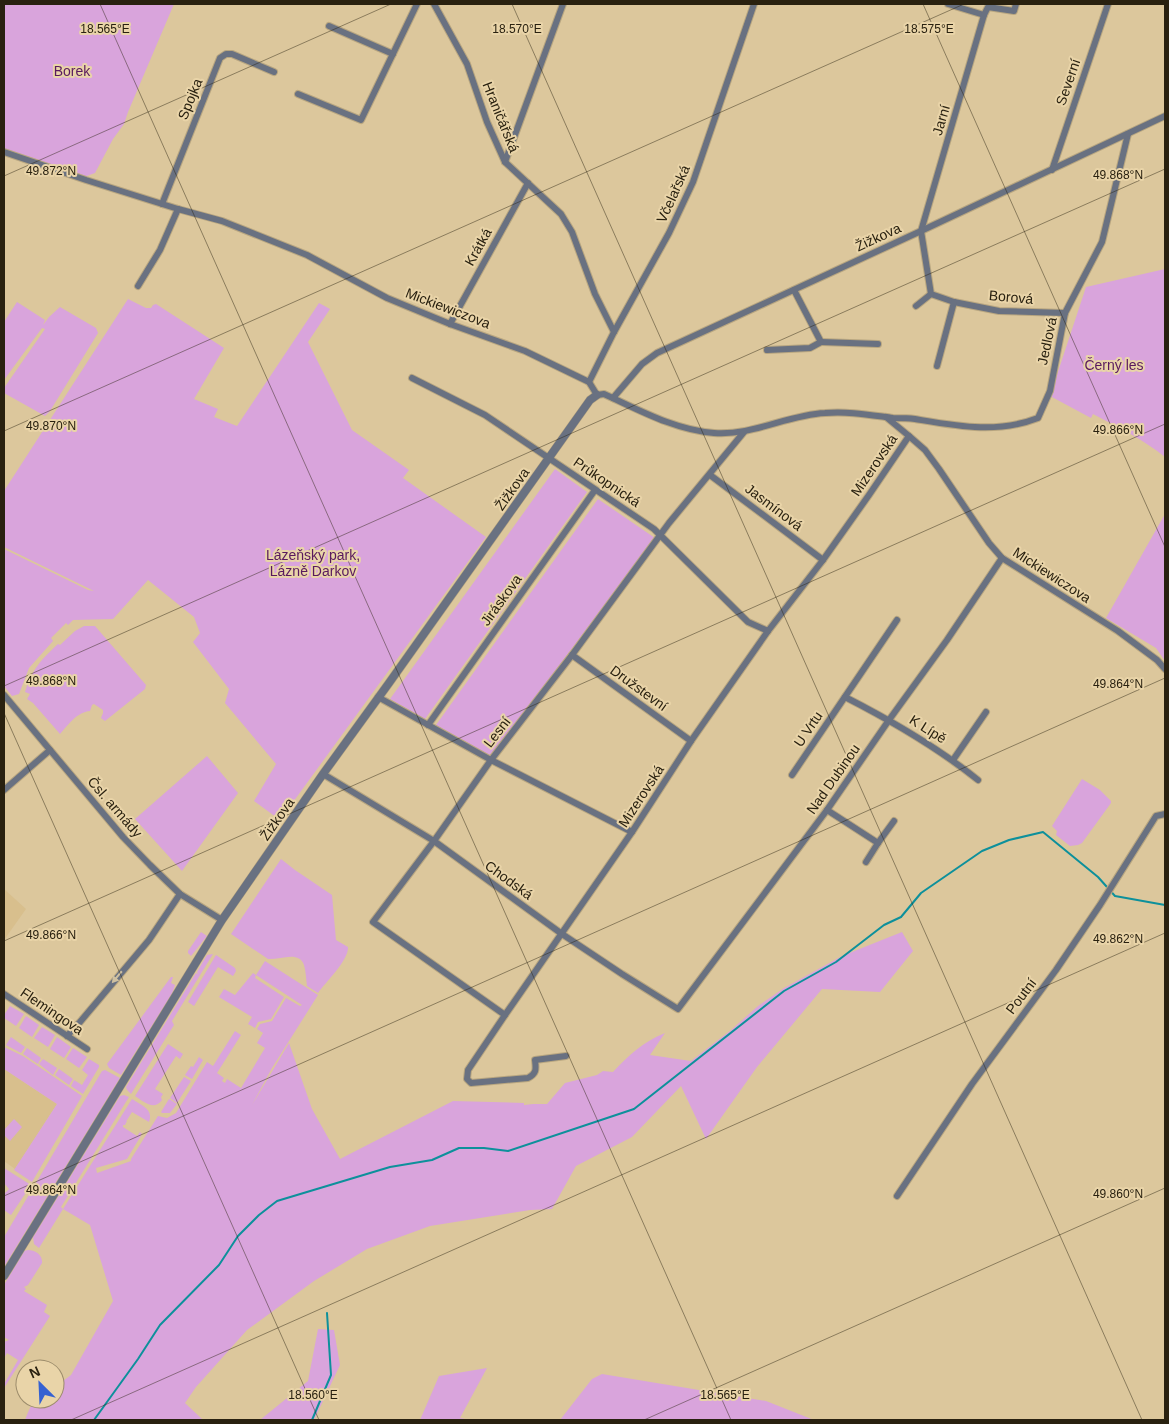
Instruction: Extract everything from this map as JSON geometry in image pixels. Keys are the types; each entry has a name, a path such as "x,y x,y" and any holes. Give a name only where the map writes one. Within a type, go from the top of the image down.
{"street":[{"path":"298,94 361,120 417,4"},
{"name":"Hraničářská","path":"434,4 467,64 487,122 506,162 561,214 572,232 595,294 614,332"},
{"path":"506,162 562,4"},
{"name":"Včelařská","path":"589,382 614,332 669,233 693,182 754,4"},
{"path":"948,4 984,15 988,7 1014,11 1016,4"},
{"name":"Severní","path":"1052,170 1108,4"},
{"name":"Jarní","path":"921,231 984,15"},
{"path":"329,26 393,54"},
{"name":"Spojka","path":"162,204 220,58 226,54 232,54 274,72"},
{"name":"Žižkova","path":"613,398 642,364 657,352 1165,116"},
{"name":"Jedlová","path":"896,418 913,418 964,427 993,428 1028,422 1038,418 1050,391 1065,313 1102,242 1128,134"},
{"name":"Mickiewiczova","path":"4,152 86,180 222,221 307,255 387,298 450,324 525,351 589,382"},
{"name":"Krátká","path":"450,324 528,183"},
{"path":"138,286 160,250 178,209"},
{"path":"916,306 931,294 921,231"},
{"path":"794,290 821,342"},
{"name":"Borová","path":"931,294 954,302 999,311 1065,313"},
{"path":"936,366 954,302"},
{"path":"767,350 810,348 821,342 878,344"},
{"name":"Průkopnická","path":"412,378 485,415 662,535 748,622 768,631"},
{"path":"589,382 597,395"},
{"name":"Mickiewiczova","path":"597,395 604,394 685,428 714,433 744,432 801,416 824,413 858,413 896,418"},
{"name":"Žižkova","path":"4,1276 222,920 378,696 590,400 597,395"},
{"name":"Mickiewiczova","path":"885,417 925,450 989,543 1002,558 1118,631 1157,660 1165,670"},
{"name":"Lesní","path":"505,1016 373,922 434,841 491,760 572,655 669,523 744,432"},
{"name":"Mizerovská","path":"566,1056 535,1060 536,1069 533,1075 528,1078 471,1083 467,1079 468,1070 632,832 691,741 768,631 823,560 909,436"},
{"name":"Jasmínová","path":"710,475 823,560"},
{"name":"Jiráskova","path":"428,725 596,490"},
{"name":"Nad Dubinou","path":"678,1009 827,810 889,720 948,640 1002,558"},
{"name":"U Vrtu","path":"792,775 897,620"},
{"name":"Družstevní","path":"572,655 691,741"},
{"name":"Čsl. armády","path":"4,695 123,836 180,894 222,920"},
{"path":"378,696 491,760 632,832"},
{"path":"845,697 889,720"},
{"name":"K Lípě","path":"953,760 986,712"},
{"name":"K Lípě","path":"889,720 953,760 978,780"},
{"path":"4,790 50,750"},
{"name":"Chodská","path":"323,774 434,841 562,934 678,1009"},
{"path":"827,810 878,842"},
{"name":"Poutní","path":"897,1196 972,1084 1056,970 1100,905 1156,816 1165,814"},
{"path":"866,862 894,821"},
{"path":"67,1036 148,940 180,894"},
{"name":"Flemingova","path":"4,994 87,1049"}],"shaded area":[{"path":"4,889 26,909 4,940"},
{"path":"4,1069 57,1104 15,1169 4,1161"}],"green space":[{"name":"Borek","path":"4,4 174,4 124,124 113,139 95,173 81,178 4,150"},
{"name":"Černý les","path":"1165,269 1165,457 1140,439 1112,424 1093,414 1091,418 1050,396 1086,287"},
{"name":"Lázeňský park, Lázně Darkov","path":"128,299 146,308 151,308 156,304 224,348 194,399 218,409 214,417 237,426 319,303 330,309 308,342 352,430 409,470 403,478 486,537 280,820 254,801 276,764 225,703 229,689 193,642 200,633 194,617 148,580 113,619 73,620 68,625 66,623 51,638 53,641 29,668 19,694 12,696 4,686 4,549 88,590 94,591 4,547 4,491"},
{"path":"17,302 45,320 43,325 60,307 96,328 98,333 50,411 45,416 4,393 4,388 45,329 42,328 4,380 4,322"},
{"path":"555,469 587,492 425,719 390,699"},
{"path":"598,499 655,538 494,752 489,755 436,725"},
{"path":"1165,514 1165,661 1156,648 1106,618"},
{"path":"84,626 95,626 146,685 145,689 105,721 101,718 103,710 94,704 90,711 77,716 60,734 33,703 27,699 30,694 25,692 34,671 42,660 58,644 60,645 75,631"},
{"path":"207,756 238,793 182,871 135,819"},
{"path":"1082,779 1100,790 1111,803 1082,843 1070,846 1056,835 1057,831 1052,826"},
{"path":"281,859 332,895 336,940 348,947 345,958 318,993 307,986 302,960 294,957 268,959 231,934"},
{"path":"201,932 207,936 191,956 188,951"},
{"path":"902,932 913,951 880,992 822,989 757,1067 706,1139 681,1086 632,1137 576,1166 552,1209 530,1210 430,1226 367,1249 314,1281 247,1330 196,1387 185,1403 203,1420 25,1420 30,1409 65,1409 65,1380 71,1375 113,1301 90,1225 63,1209 132,1099 143,1105 148,1111 150,1114 149,1122 132,1112 123,1127 137,1136 140,1132 142,1134 127,1159 96,1168 97,1173 131,1161 158,1116 167,1118 176,1113 207,1062 213,1066 235,1031 241,1035 217,1073 224,1078 222,1081 225,1083 227,1079 241,1088 265,1048 257,1043 263,1033 257,1029 260,1024 272,1021 286,998 300,1006 302,1005 256,975 265,961 318,995 272,1068 252,1105 289,1043 312,1109 340,1159 453,1101 524,1103 524,1105 547,1104 565,1083 597,1075 603,1071 613,1072 650,1040 665,1033 650,1055 691,1061 758,1006 784,988 842,956"},
{"path":"213,954 172,1021 174,1025 131,1094 126,1087 196,973 198,974 197,972 207,955"},
{"path":"216,955 235,968 236,971 233,976 218,967 194,1006 188,1002"},
{"path":"253,973 256,975 255,978 284,997 271,1019 258,1022 255,1028 248,1024 252,1017 219,997 224,989 235,995"},
{"path":"171,977 173,977 171,983 175,985 172,994 121,1075 109,1068 107,1064"},
{"path":"10,1006 24,1014 16,1026 4,1018"},
{"path":"26,1016 39,1025 32,1037 19,1028"},
{"path":"42,1027 55,1035 48,1047 34,1038"},
{"path":"11,1037 25,1047 21,1053 6,1045"},
{"path":"57,1037 71,1047 64,1058 50,1049"},
{"path":"168,1044 183,1054 180,1059 176,1056 155,1089 163,1094 162,1100 156,1105 152,1105 135,1096"},
{"path":"4,1047 23,1056 82,1096 32,1182 14,1170 57,1104 4,1069"},
{"path":"27,1048 41,1058 38,1064 23,1054"},
{"path":"73,1048 87,1057 79,1068 66,1059"},
{"path":"199,1057 203,1060 192,1079 185,1075"},
{"path":"43,1059 57,1068 53,1075 39,1064"},
{"path":"89,1059 99,1065 99,1067 83,1094 71,1086 74,1080 82,1085 88,1075 82,1070"},
{"path":"59,1069 73,1079 69,1085 55,1075"},
{"path":"105,1070 120,1078 4,1267 4,1237 102,1071"},
{"path":"184,1077 191,1081 177,1103 170,1098"},
{"path":"120,1096 129,1097 61,1207 63,1209 39,1248 34,1244 33,1237"},
{"path":"169,1099 177,1104 170,1113 162,1113 161,1112"},
{"path":"14,1119 22,1127 10,1141 4,1135 4,1130"},
{"path":"4,1168 31,1185 11,1215 4,1210 4,1194 9,1189 4,1183"},
{"path":"24,1251 33,1251 38,1254 42,1263 28,1285 24,1287 26,1289 24,1291 47,1305 44,1312 50,1316 23,1359 16,1359 7,1353 4,1358 4,1342 9,1340 4,1337 4,1285"},
{"path":"318,1329 334,1330 340,1365 314,1420 260,1420 308,1381"},
{"path":"15,1365 15,1371 4,1388 4,1384"},
{"path":"487,1368 460,1418 470,1420 420,1420 439,1376"},
{"path":"602,1374 766,1401 814,1420 560,1420 592,1379"}],"waterway":[{"path":"94,1420 160,1325 219,1265 238,1236 259,1215 277,1201 390,1167 432,1160 459,1148 484,1148 508,1151 634,1109 784,991 836,962 884,925 901,917 921,893 982,851 1009,840 1043,832 1098,877 1115,896 1165,905"},
{"path":"312,1420 331,1375 327,1313"}]}
